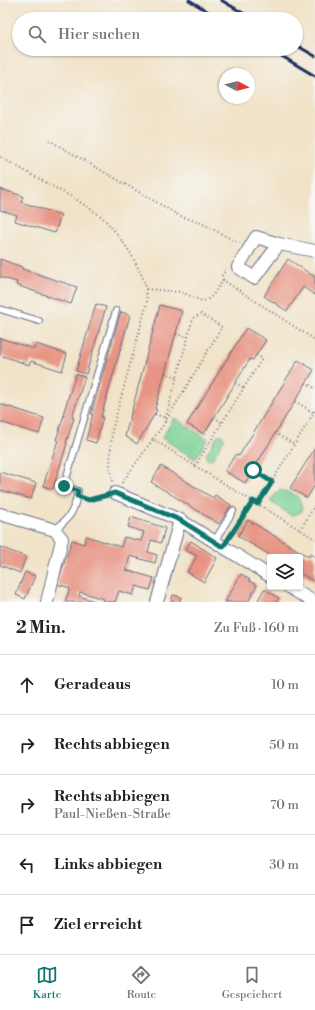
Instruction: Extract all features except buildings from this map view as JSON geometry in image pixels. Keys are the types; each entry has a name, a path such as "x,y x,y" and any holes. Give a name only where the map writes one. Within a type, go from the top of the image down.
{"street":[{"path":"279,244 254,278 238,267 256,237 279,244 315,251"},
{"path":"115,493 180,520 267,574"},
{"path":"0,514 56,531 62,539 47,602"},
{"path":"157,602 180,520"},
{"path":"294,590 314,602"}],"lane":[{"path":"0,309 39,321"},
{"path":"56,531 71,515 75,506 78,491 64,486 116,311"},
{"path":"219,545 234,511"}],"path":[{"path":"49,140 180,216 201,223 248,249"},
{"path":"0,157 76,200 102,217 118,235 130,252 140,272 146,289 147,303 112,430 110,464 115,493"},
{"path":"146,289 181,292 202,301 207,300 213,295 222,280 315,340"},
{"path":"77,496 89,500 115,493 154,439 164,424 222,327 201,314 193,318 164,424"},
{"path":"176,334 188,337"},
{"path":"195,466 262,359 256,355"},
{"path":"165,373 177,377"},
{"path":"235,383 244,388"},
{"path":"306,383 315,388"},
{"path":"258,504 315,412 295,401"},
{"path":"155,414 166,418"},
{"path":"214,418 222,422"},
{"path":"276,433 294,444"},
{"path":"154,439 195,466 315,539"},
{"path":"253,470 272,482"},
{"path":"219,545 253,501"},
{"path":"300,530 315,505"}],"green space":[{"path":"174,418 208,439 195,459 162,438"},
{"path":"218,435 222,435 224,439 212,459 207,459 206,455"},
{"path":"279,490 296,495 300,501 302,511 292,516 270,501"}],"railway":[{"path":"189,0 209,12"},
{"path":"221,0 241,12"},
{"path":"303,49 315,56"},
{"path":"282,56 315,76"}],"route":[{"path":"64,486 78,491 77,496 89,500 115,493 180,520 223,547 253,501 258,504 272,482 253,470"}]}
